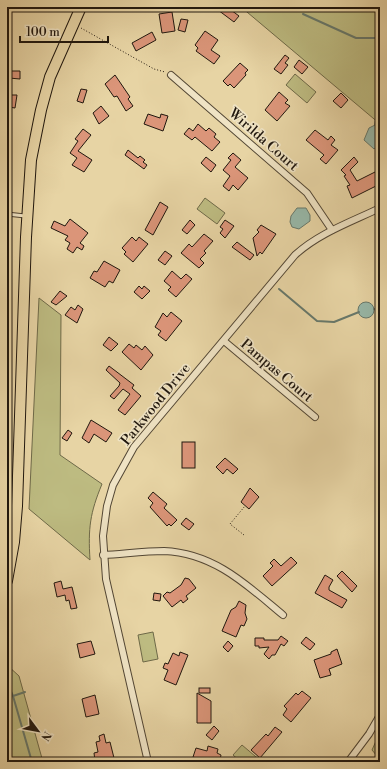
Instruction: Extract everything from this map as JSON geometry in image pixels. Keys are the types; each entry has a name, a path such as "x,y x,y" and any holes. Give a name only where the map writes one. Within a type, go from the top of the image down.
{"highway":[{"path":"7,581 13,548 17,506 27,216 31,160 41,110 50,77 81,7"}],"street":[{"name":"Wirilda Court","path":"171,75 307,193 332,230"},
{"name":"Parkwood Drive","path":"148,762 106,579 103,555 103,536 105,514 113,486 122,466 134,447 296,255 304,247 332,230 380,208"},
{"name":"Pampas Court","path":"224,341 315,417"},
{"path":"103,555 164,551 199,558 230,572 283,615"},
{"path":"348,762 369,734 380,715"}],"lane":[{"path":"7,214 27,216"}],"path":[{"path":"73,23 154,68 171,75"},
{"path":"244,535 230,524 245,506"}],"shaded area":[{"path":"241,7 380,7 380,124"},
{"path":"295,74 316,92 307,103 286,85"},
{"path":"375,125 380,128 380,144 374,149 364,140 369,128"},
{"path":"205,198 225,213 217,224 197,209"},
{"path":"297,208 306,208 310,215 310,221 299,229 292,227 290,222 291,216"},
{"path":"39,298 61,315 60,455 102,484 92,512 89,539 90,560 29,509"},
{"path":"366,302 373,307 374,310 369,317 366,318 359,313 358,310 363,303"},
{"path":"153,632 158,659 143,662 138,635"},
{"path":"7,665 19,676 43,762 7,762"},
{"path":"380,732 380,756 377,756 372,750"},
{"path":"242,745 262,762 241,762 233,755"}],"building":[{"path":"221,7 227,7 239,16 234,22 218,10"},
{"path":"172,12 175,31 162,33 159,14"},
{"path":"181,19 188,20 185,32 178,30"},
{"path":"205,31 218,40 211,50 220,56 214,64 196,51 198,48 195,45"},
{"path":"152,32 156,40 136,51 132,43"},
{"path":"285,55 289,58 285,63 288,65 281,74 274,69"},
{"path":"299,60 308,67 302,74 294,67"},
{"path":"240,63 248,70 245,73 246,75 234,88 230,84 228,86 223,81"},
{"path":"9,71 20,71 20,79 9,78"},
{"path":"115,75 130,97 128,99 133,106 126,111 117,96 114,97 105,84"},
{"path":"81,89 87,90 83,103 77,101"},
{"path":"279,92 288,100 285,103 290,106 277,121 265,110"},
{"path":"341,93 348,100 341,108 333,101"},
{"path":"10,95 17,95 15,108 9,107 9,104 7,104 7,98 10,98"},
{"path":"101,106 109,116 99,124 93,113"},
{"path":"148,114 160,118 161,114 168,116 163,131 144,124"},
{"path":"198,124 206,131 209,128 216,134 214,137 220,142 212,151 195,137 192,140 184,134 189,128 193,131"},
{"path":"83,129 91,135 78,151 92,160 84,172 72,165 77,158 70,153 78,141 75,139"},
{"path":"315,130 328,140 331,136 335,140 331,145 338,150 326,164 320,159 324,155 306,140"},
{"path":"128,150 138,158 140,156 145,160 143,162 147,165 144,169 125,155"},
{"path":"233,153 241,160 235,167 248,178 238,190 233,185 229,191 223,186 230,176 223,170 231,160 228,158"},
{"path":"206,157 216,165 211,172 201,163"},
{"path":"354,157 358,162 350,170 357,181 375,172 380,184 352,198 347,186 350,185 344,176 346,175 341,170"},
{"path":"160,202 168,207 153,235 145,230"},
{"path":"70,219 88,233 80,243 84,246 82,250 77,247 73,253 67,249 70,243 65,240 68,236 51,228 54,221 65,226"},
{"path":"190,220 195,225 187,234 182,230"},
{"path":"225,220 234,226 225,238 220,233 223,229 220,227"},
{"path":"261,225 276,234 262,254 260,252 257,256 253,238 259,232 257,230"},
{"path":"204,234 213,241 204,251 206,253 200,259 204,263 199,268 181,253 189,244 192,247"},
{"path":"132,237 136,241 139,237 148,244 133,262 124,254 126,252 122,248"},
{"path":"237,242 254,255 250,260 232,247"},
{"path":"165,251 172,256 165,265 158,260"},
{"path":"104,261 120,270 113,283 109,281 105,287 90,278 94,271 97,272"},
{"path":"172,271 181,279 186,274 192,279 176,297 168,290 171,287 164,281"},
{"path":"139,286 142,289 144,286 150,291 142,299 134,292"},
{"path":"60,291 67,296 56,305 51,302"},
{"path":"78,305 83,309 77,323 65,315 71,307 75,310"},
{"path":"171,312 182,321 166,341 158,335 161,331 155,327 163,313 167,317"},
{"path":"109,337 118,344 111,351 103,345"},
{"path":"129,344 134,348 136,345 142,350 145,346 153,355 141,370 122,352"},
{"path":"109,366 134,385 132,388 141,396 125,415 118,410 130,394 123,389 114,399 110,396 120,383 106,370"},
{"path":"91,420 112,433 106,442 94,434 89,443 82,438"},
{"path":"68,430 72,433 67,441 62,438"},
{"path":"182,442 195,442 195,468 182,468"},
{"path":"225,458 238,469 233,474 227,469 223,474 216,467"},
{"path":"250,488 259,497 249,509 241,502"},
{"path":"153,492 167,504 164,508 177,520 171,526 169,524 167,526 150,507 153,503 148,498"},
{"path":"186,518 194,524 189,530 181,524"},
{"path":"291,557 297,563 272,586 263,576 273,566 270,563 274,559 281,566"},
{"path":"342,571 357,586 352,592 337,576"},
{"path":"325,575 333,580 329,590 347,600 342,608 315,593"},
{"path":"185,578 189,579 196,588 186,596 188,599 183,603 181,600 172,607 163,596 167,592 170,593 181,585"},
{"path":"61,581 63,589 72,587 77,608 71,609 69,600 66,601 65,595 57,597 54,583"},
{"path":"154,593 161,594 160,601 153,600"},
{"path":"239,601 246,605 245,613 247,619 244,626 241,625 236,637 222,631 231,610 236,607"},
{"path":"281,636 288,641 284,646 281,644 275,655 272,655 269,659 264,654 269,647 259,648 259,646 255,646 255,638 264,638 264,640 278,640"},
{"path":"306,637 315,644 310,650 301,643"},
{"path":"91,641 95,654 80,658 77,644"},
{"path":"228,641 233,646 228,652 223,647"},
{"path":"337,649 342,664 329,669 331,675 320,678 314,660 331,654 331,652"},
{"path":"180,652 188,655 176,685 164,680 168,670 163,668 165,663 168,664 173,653 179,656"},
{"path":"199,688 210,688 210,693 199,693"},
{"path":"302,691 311,698 291,722 283,715 287,709 284,706 296,693 298,695"},
{"path":"197,693 211,701 211,723 197,723"},
{"path":"95,695 99,714 86,717 82,699"},
{"path":"214,726 219,731 212,740 206,735"},
{"path":"275,727 282,732 260,758 251,750 266,734 268,736"},
{"path":"104,734 106,743 110,742 115,762 103,762 102,760 95,761 94,753 98,752 96,742 100,741 99,736"},
{"path":"208,746 218,749 217,753 221,755 220,760 214,758 213,762 200,762 200,759 193,757 196,748 207,751"}],"waterway":[{"path":"303,14 356,38 380,38"},
{"path":"375,125 380,94"},
{"path":"279,289 317,321 334,322 359,312"},
{"path":"374,309 380,311"},
{"path":"7,683 13,696 32,762"},
{"path":"13,696 25,692"}]}
